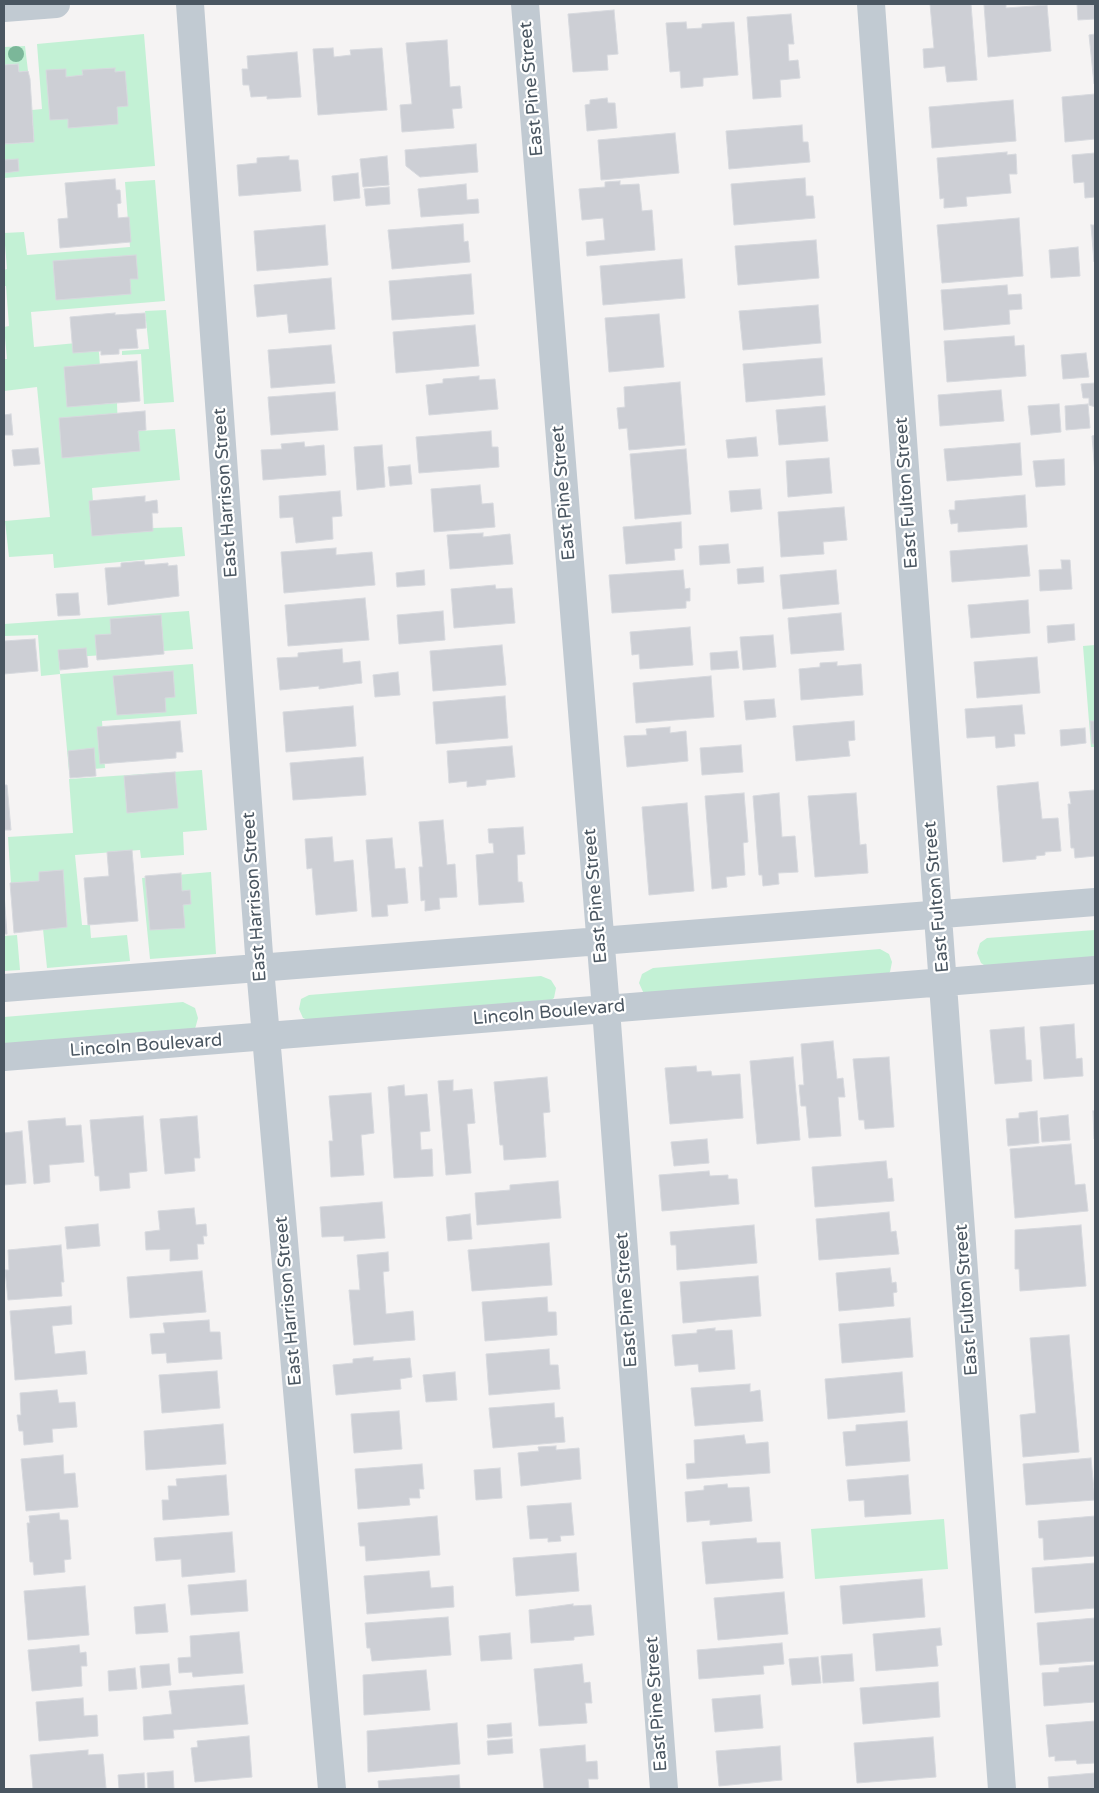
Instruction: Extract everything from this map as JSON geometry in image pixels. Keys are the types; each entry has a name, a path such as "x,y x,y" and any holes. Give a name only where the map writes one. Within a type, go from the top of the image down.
{"street":[{"path":"4,8 56,4"},
{"name":"East Harrison Street","path":"190,4 260,968 332,1789"},
{"name":"East Pine Street","path":"525,4 606,1009 664,1789"},
{"name":"East Fulton Street","path":"872,4 1002,1789"},
{"path":"4,988 1095,902"},
{"name":"Lincoln Boulevard","path":"4,1057 1095,970"}],"green space":[{"path":"144,34 155,166 4,178 4,144 34,142 32,110 42,109 37,44"},
{"path":"25,46 28,71 19,72 18,64 4,65 4,47"},
{"path":"155,180 165,301 31,312 34,347 98,341 103,404 117,403 118,432 175,429 180,480 92,488 95,530 182,527 185,556 54,568 53,554 9,557 5,521 50,517 37,387 4,391 4,359 7,359 4,327 9,326 6,286 4,286 4,270 7,269 4,233 24,232 27,255 130,247 125,182"},
{"path":"166,310 174,402 144,404 141,354 122,355 122,351 149,349 145,311"},
{"path":"189,611 193,649 59,658 60,674 41,676 38,635 4,636 4,624"},
{"path":"1095,645 1095,747 1091,747 1083,646"},
{"path":"193,664 197,714 102,721 105,768 69,771 60,674"},
{"path":"202,770 207,830 183,832 184,855 141,858 140,850 75,855 82,925 90,925 91,938 127,935 130,961 47,968 43,929 14,931 8,837 73,833 69,779"},
{"path":"211,872 216,954 150,959 142,878"},
{"path":"1095,930 1095,962 990,969 981,963 977,953 980,943 987,938"},
{"path":"17,935 20,970 4,971 4,936"},
{"path":"880,949 889,954 892,962 890,972 883,979 644,994 639,983 642,974 653,968"},
{"path":"541,976 551,980 556,988 554,998 544,1005 313,1022 303,1018 299,1009 301,999 309,995"},
{"path":"183,1002 195,1008 198,1018 195,1029 4,1049 4,1017"},
{"path":"944,1519 948,1569 815,1579 811,1529"}],"building":[{"path":"930,4 971,4 977,80 947,82 945,66 924,68 923,49 934,48"},
{"path":"1006,4 1006,8 1047,5 1051,51 988,57 984,5"},
{"path":"1077,4 1095,4 1095,19 1078,20"},
{"path":"614,10 618,54 607,55 608,70 573,72 568,14"},
{"path":"791,14 794,44 788,44 789,61 798,60 800,78 780,80 781,97 753,99 747,17"},
{"path":"686,22 687,29 702,28 702,24 734,22 738,75 703,78 703,86 681,88 680,71 670,72 666,23"},
{"path":"1095,34 1095,84 1094,84 1089,35"},
{"path":"447,40 450,87 460,86 462,108 452,109 454,128 402,132 400,105 412,104 406,43"},
{"path":"333,48 334,57 351,55 350,50 382,48 387,110 318,115 313,49"},
{"path":"297,52 301,97 267,99 267,96 251,97 249,85 243,85 242,69 248,69 247,56"},
{"path":"18,64 19,72 28,71 30,79 34,142 4,144 4,65"},
{"path":"115,68 115,72 125,71 128,106 117,107 118,124 68,128 68,119 50,120 46,70 66,69 66,77 83,75 82,70"},
{"path":"1095,94 1095,139 1065,142 1062,97"},
{"path":"607,98 608,103 615,103 617,128 587,131 585,105 590,104 590,100"},
{"path":"1013,100 1016,141 932,148 929,107"},
{"path":"802,125 803,142 808,142 810,162 729,169 726,131"},
{"path":"675,133 679,173 601,180 598,140"},
{"path":"476,144 478,172 420,177 406,166 405,150"},
{"path":"1007,152 1007,155 1016,154 1017,174 1009,174 1011,193 966,197 967,206 944,208 944,198 940,199 937,158"},
{"path":"1095,153 1095,197 1085,198 1084,182 1074,183 1072,155"},
{"path":"289,156 289,160 298,160 301,191 239,196 237,165 257,163 257,158"},
{"path":"387,156 389,185 363,187 360,159"},
{"path":"18,159 19,171 4,173 4,160"},
{"path":"358,173 360,198 334,201 332,176"},
{"path":"805,178 806,196 813,196 815,218 734,225 731,184"},
{"path":"115,179 116,190 120,190 121,203 117,204 118,218 129,217 131,242 60,248 58,219 68,218 65,183"},
{"path":"620,181 620,185 639,184 642,211 652,210 655,250 587,256 586,242 605,240 603,218 582,220 579,189 605,187 605,182"},
{"path":"466,184 467,200 478,199 479,213 421,217 418,189"},
{"path":"389,187 390,204 366,206 364,189"},
{"path":"1019,218 1023,276 942,283 937,225"},
{"path":"463,224 464,242 468,241 470,262 392,269 388,230"},
{"path":"325,225 328,265 257,271 254,231"},
{"path":"1091,225 1095,225 1095,262 1094,262"},
{"path":"816,240 819,278 738,285 735,246"},
{"path":"1078,247 1080,276 1051,278 1049,250"},
{"path":"136,255 138,279 130,279 131,294 56,300 53,261"},
{"path":"682,259 685,298 603,305 600,266"},
{"path":"471,274 474,314 392,320 389,281"},
{"path":"331,278 335,329 289,333 287,314 257,317 254,285"},
{"path":"1007,285 1008,295 1021,294 1022,309 1009,310 1010,324 944,330 941,290"},
{"path":"818,305 821,343 743,350 739,311"},
{"path":"115,313 115,315 145,313 146,328 136,329 138,348 119,349 119,354 101,355 101,351 73,353 70,317"},
{"path":"659,314 664,367 609,372 605,318"},
{"path":"475,325 479,366 396,373 393,332"},
{"path":"1014,336 1015,346 1024,345 1026,376 947,382 944,341"},
{"path":"331,345 335,383 271,388 268,350"},
{"path":"1086,353 1089,377 1063,379 1061,355"},
{"path":"822,358 825,395 746,402 743,364"},
{"path":"137,361 140,401 67,407 64,367"},
{"path":"479,376 479,380 495,379 498,409 429,415 426,385 443,383 443,379"},
{"path":"680,382 685,445 629,450 627,428 619,429 617,408 625,407 624,387"},
{"path":"1095,383 1095,407 1089,405 1089,398 1083,398 1081,384"},
{"path":"1001,390 1004,421 940,426 938,395"},
{"path":"335,392 338,430 271,435 268,397"},
{"path":"1059,404 1061,432 1031,435 1028,406"},
{"path":"1088,404 1090,428 1066,430 1065,406"},
{"path":"825,406 828,441 779,445 776,410"},
{"path":"145,411 146,430 138,431 140,451 62,458 59,418"},
{"path":"11,414 13,435 4,435 4,415"},
{"path":"491,431 492,447 498,447 499,467 419,473 416,437"},
{"path":"1095,435 1095,474 1092,436"},
{"path":"756,437 758,456 728,458 726,440"},
{"path":"304,442 305,447 324,445 326,475 263,480 261,450 282,449 281,444"},
{"path":"1020,443 1022,475 947,481 944,449"},
{"path":"382,445 385,487 357,490 354,447"},
{"path":"38,448 40,464 14,466 12,450"},
{"path":"686,449 691,514 635,519 630,454"},
{"path":"829,458 832,493 788,497 786,461"},
{"path":"1064,459 1065,485 1036,487 1033,461"},
{"path":"410,465 412,484 390,486 388,467"},
{"path":"480,485 482,504 493,503 495,527 434,532 431,489"},
{"path":"760,489 762,509 731,512 729,491"},
{"path":"340,491 342,516 332,517 333,539 296,543 293,517 280,518 279,496"},
{"path":"1025,495 1027,527 958,532 958,523 951,524 949,510 955,510 955,501"},
{"path":"145,496 145,502 157,500 158,513 152,513 153,531 92,536 89,501"},
{"path":"844,507 847,540 823,542 824,554 781,557 778,512"},
{"path":"681,522 682,548 674,549 675,560 626,564 623,527"},
{"path":"483,533 483,537 510,534 513,564 450,569 447,535"},
{"path":"728,544 730,563 700,565 699,546"},
{"path":"1027,545 1030,576 952,582 950,551"},
{"path":"336,548 336,555 372,552 375,585 284,593 281,552"},
{"path":"1061,560 1070,560 1072,589 1040,591 1039,570 1062,569"},
{"path":"144,561 145,565 168,563 168,566 177,565 179,596 108,605 105,568 121,567 121,563"},
{"path":"763,567 764,582 738,584 737,569"},
{"path":"424,570 425,585 397,587 396,573"},
{"path":"683,570 685,589 690,588 690,601 686,601 686,608 612,613 609,575"},
{"path":"836,570 839,604 783,609 780,575"},
{"path":"495,585 496,589 512,588 515,623 454,628 451,589"},
{"path":"78,593 80,615 58,616 56,594"},
{"path":"365,598 369,640 288,646 285,605"},
{"path":"1028,600 1030,633 971,638 968,605"},
{"path":"443,611 445,640 399,644 397,615"},
{"path":"841,613 844,650 791,654 788,618"},
{"path":"161,615 164,654 97,660 95,635 111,634 110,619"},
{"path":"1074,624 1075,640 1048,643 1047,626"},
{"path":"690,627 693,665 640,669 639,654 632,655 630,632"},
{"path":"773,635 776,667 743,670 740,637"},
{"path":"35,639 38,671 4,674 4,641"},
{"path":"502,645 506,685 433,691 430,651"},
{"path":"86,648 88,667 60,670 58,650"},
{"path":"342,649 343,663 360,661 362,683 319,689 319,686 280,690 277,658 298,657 298,653"},
{"path":"737,651 739,668 711,670 710,653"},
{"path":"1037,657 1040,693 977,698 974,662"},
{"path":"837,662 837,666 861,664 863,695 801,700 799,669 820,667 820,663"},
{"path":"173,671 175,697 165,698 166,712 117,715 113,676"},
{"path":"398,672 400,695 375,697 373,675"},
{"path":"711,676 714,717 636,723 633,683"},
{"path":"505,696 508,738 436,744 433,702"},
{"path":"774,699 776,717 746,720 744,701"},
{"path":"1022,705 1025,734 1014,734 1015,746 996,748 995,736 967,738 965,709"},
{"path":"353,706 356,746 286,752 283,712"},
{"path":"180,721 183,752 176,752 176,758 100,764 97,727"},
{"path":"854,721 855,740 848,741 850,756 796,761 793,726"},
{"path":"1090,721 1095,721 1095,744 1092,744"},
{"path":"670,727 670,733 686,731 688,761 627,767 624,736 647,735 646,729"},
{"path":"1085,728 1086,743 1061,746 1060,730"},
{"path":"741,745 743,772 702,775 700,748"},
{"path":"512,746 515,777 486,780 486,785 467,787 467,781 449,783 447,751"},
{"path":"94,748 96,776 70,778 68,751"},
{"path":"363,757 366,795 293,800 290,763"},
{"path":"175,772 178,808 127,813 124,776"},
{"path":"1038,782 1042,819 1058,818 1061,851 1045,852 1045,855 1036,856 1036,859 1003,862 997,786"},
{"path":"4,785 7,785 11,830 4,830"},
{"path":"1095,790 1095,856 1075,858 1074,848 1071,848 1068,804 1071,804 1069,792"},
{"path":"744,793 748,842 743,843 745,875 726,877 727,887 712,889 705,796"},
{"path":"779,793 782,837 795,836 798,872 778,873 779,884 763,886 762,875 759,875 753,796"},
{"path":"856,793 860,845 866,844 868,873 815,877 808,796"},
{"path":"687,803 694,891 649,895 642,807"},
{"path":"443,820 447,865 455,864 457,897 439,898 440,909 425,911 425,900 421,901 419,867 423,867 419,822"},
{"path":"523,827 525,854 517,855 518,882 522,882 524,902 479,905 476,855 494,853 493,843 489,843 488,829"},
{"path":"332,837 334,862 353,860 357,911 316,915 312,868 307,869 305,839"},
{"path":"392,838 395,869 405,868 408,903 387,905 388,916 372,917 366,840"},
{"path":"132,850 138,921 88,925 84,878 109,876 107,852"},
{"path":"63,870 67,927 14,933 10,883 39,881 39,872"},
{"path":"181,873 182,891 190,890 191,904 183,905 185,928 150,930 145,876"},
{"path":"4,893 7,934 4,934"},
{"path":"1074,1024 1076,1059 1082,1058 1083,1076 1044,1079 1040,1027"},
{"path":"1024,1027 1026,1060 1031,1060 1032,1081 995,1084 990,1030"},
{"path":"833,1041 837,1079 843,1078 845,1097 838,1097 841,1136 809,1138 806,1106 801,1106 799,1085 804,1085 801,1044"},
{"path":"793,1057 800,1140 757,1144 750,1061"},
{"path":"889,1057 894,1127 865,1129 864,1120 859,1120 853,1059"},
{"path":"696,1066 697,1072 711,1071 712,1076 740,1074 743,1118 670,1124 665,1068"},
{"path":"547,1077 550,1112 543,1113 546,1157 504,1160 503,1145 500,1145 494,1082"},
{"path":"453,1080 453,1091 472,1089 475,1123 467,1124 471,1173 446,1175 438,1081"},
{"path":"404,1085 405,1096 427,1094 430,1131 420,1132 421,1150 432,1149 433,1176 394,1178 388,1087"},
{"path":"371,1093 374,1133 361,1135 364,1175 331,1177 329,1141 333,1141 329,1096"},
{"path":"1037,1111 1039,1143 1008,1146 1006,1119 1019,1118 1019,1113"},
{"path":"1093,1111 1095,1111 1095,1139 1094,1139"},
{"path":"1068,1115 1070,1140 1042,1142 1040,1118"},
{"path":"143,1116 147,1171 129,1173 130,1188 100,1191 99,1176 95,1176 90,1120"},
{"path":"197,1116 200,1158 194,1158 195,1171 165,1174 160,1119"},
{"path":"65,1118 66,1126 81,1125 84,1162 49,1165 50,1182 34,1184 28,1121"},
{"path":"22,1131 26,1183 4,1185 4,1133"},
{"path":"707,1139 709,1163 674,1166 671,1142"},
{"path":"1071,1144 1075,1185 1085,1184 1088,1211 1015,1218 1010,1149"},
{"path":"886,1161 888,1179 892,1178 894,1201 815,1207 812,1167"},
{"path":"709,1171 710,1176 728,1175 728,1179 737,1179 739,1204 662,1211 659,1175"},
{"path":"558,1181 561,1218 477,1225 475,1193 510,1190 510,1185"},
{"path":"382,1202 385,1238 344,1241 344,1236 322,1237 320,1207"},
{"path":"194,1208 196,1225 206,1224 207,1236 203,1236 204,1244 197,1244 198,1259 170,1261 170,1249 146,1250 145,1232 160,1230 158,1211"},
{"path":"889,1212 891,1232 896,1231 899,1254 819,1260 816,1219"},
{"path":"470,1214 472,1239 448,1241 446,1217"},
{"path":"98,1224 100,1246 67,1249 65,1227"},
{"path":"754,1225 757,1263 677,1270 676,1245 671,1245 670,1232"},
{"path":"1081,1225 1086,1286 1020,1291 1019,1269 1015,1269 1015,1230"},
{"path":"549,1243 552,1285 472,1291 468,1250"},
{"path":"61,1245 64,1282 61,1282 62,1296 8,1300 5,1270 9,1270 8,1250"},
{"path":"388,1252 389,1271 383,1272 386,1314 413,1311 415,1340 354,1345 349,1290 360,1290 357,1255"},
{"path":"890,1268 892,1283 896,1282 897,1292 893,1293 894,1306 839,1311 836,1273"},
{"path":"202,1271 206,1312 130,1318 127,1277"},
{"path":"758,1276 761,1316 683,1323 680,1282"},
{"path":"547,1297 548,1312 556,1312 557,1335 485,1341 482,1302"},
{"path":"71,1306 72,1324 52,1326 55,1354 85,1351 87,1374 15,1380 10,1311"},
{"path":"910,1318 913,1357 842,1363 839,1324"},
{"path":"209,1320 210,1332 220,1332 222,1359 167,1363 166,1353 152,1354 150,1334 165,1333 163,1323"},
{"path":"715,1328 715,1331 732,1330 735,1369 699,1372 698,1364 675,1366 672,1335 697,1333 697,1330"},
{"path":"1069,1335 1079,1452 1023,1457 1020,1415 1036,1413 1030,1338"},
{"path":"549,1349 550,1365 558,1365 560,1389 489,1395 486,1354"},
{"path":"373,1357 373,1361 410,1358 412,1377 400,1379 401,1389 336,1395 333,1365 353,1363 353,1359"},
{"path":"217,1371 220,1408 162,1413 159,1375"},
{"path":"455,1372 457,1400 426,1402 423,1375"},
{"path":"902,1372 905,1412 828,1419 825,1379"},
{"path":"750,1384 750,1392 760,1390 763,1421 695,1426 691,1388"},
{"path":"57,1390 59,1403 75,1402 77,1427 52,1429 53,1442 24,1445 23,1431 19,1431 17,1415 21,1415 20,1393"},
{"path":"554,1403 555,1418 563,1417 565,1442 493,1448 489,1408"},
{"path":"399,1411 402,1449 354,1453 351,1414"},
{"path":"907,1421 910,1461 846,1466 843,1432 856,1431 856,1425"},
{"path":"223,1424 226,1464 146,1470 144,1431"},
{"path":"744,1435 746,1444 768,1442 770,1473 687,1479 686,1464 695,1463 694,1440"},
{"path":"556,1446 556,1450 579,1448 581,1479 521,1486 518,1453 539,1451 538,1447"},
{"path":"63,1455 64,1474 75,1473 78,1507 26,1511 21,1459"},
{"path":"1091,1458 1095,1500 1026,1505 1023,1464"},
{"path":"422,1464 424,1489 419,1489 420,1498 409,1498 410,1505 358,1509 355,1469"},
{"path":"500,1468 502,1498 476,1500 474,1470"},
{"path":"226,1475 229,1515 163,1520 162,1500 169,1500 168,1486 177,1486 176,1479"},
{"path":"908,1475 911,1514 865,1517 864,1500 849,1501 847,1480"},
{"path":"727,1484 728,1488 749,1487 752,1521 710,1525 710,1520 687,1522 685,1492 704,1490 704,1486"},
{"path":"571,1503 574,1535 560,1536 561,1541 548,1542 548,1538 530,1539 527,1506"},
{"path":"59,1513 60,1520 68,1520 71,1559 64,1560 65,1572 34,1575 33,1562 30,1562 27,1523 30,1523 29,1516"},
{"path":"437,1516 440,1555 366,1561 365,1546 360,1546 358,1523"},
{"path":"1095,1516 1095,1556 1044,1560 1043,1538 1039,1538 1038,1521"},
{"path":"232,1532 235,1572 182,1577 181,1559 156,1561 154,1538"},
{"path":"756,1538 757,1543 780,1542 783,1578 706,1584 702,1542"},
{"path":"576,1553 579,1591 516,1596 513,1558"},
{"path":"1095,1563 1095,1608 1035,1613 1032,1568"},
{"path":"429,1571 431,1588 453,1586 454,1607 367,1614 364,1576"},
{"path":"922,1579 925,1617 843,1624 840,1586"},
{"path":"246,1580 248,1611 191,1615 188,1585"},
{"path":"85,1586 89,1635 28,1640 24,1591"},
{"path":"784,1592 788,1634 718,1640 714,1598"},
{"path":"165,1604 168,1632 136,1634 134,1607"},
{"path":"573,1604 573,1606 591,1605 594,1635 574,1637 574,1640 531,1643 529,1610"},
{"path":"448,1617 451,1655 372,1661 370,1648 367,1648 365,1623"},
{"path":"1095,1618 1095,1661 1040,1665 1037,1623"},
{"path":"940,1628 942,1645 936,1646 938,1666 876,1671 873,1634"},
{"path":"239,1632 243,1673 193,1677 192,1672 179,1673 178,1658 191,1657 190,1636"},
{"path":"510,1633 512,1659 481,1661 479,1636"},
{"path":"782,1643 784,1664 763,1666 764,1674 699,1679 697,1650"},
{"path":"79,1645 80,1653 86,1652 87,1666 81,1666 82,1686 32,1691 28,1650"},
{"path":"852,1654 854,1681 823,1683 821,1656"},
{"path":"818,1657 821,1683 792,1685 789,1659"},
{"path":"169,1664 171,1685 142,1688 140,1666"},
{"path":"582,1664 584,1683 590,1682 592,1703 585,1703 587,1723 539,1726 534,1669"},
{"path":"1095,1665 1095,1702 1044,1706 1042,1673 1059,1672 1059,1668"},
{"path":"135,1668 137,1689 109,1691 108,1671"},
{"path":"426,1670 430,1710 364,1715 363,1675"},
{"path":"938,1682 940,1717 863,1724 860,1688"},
{"path":"244,1685 248,1724 173,1730 174,1738 144,1740 143,1717 172,1714 169,1691"},
{"path":"760,1695 763,1728 715,1732 712,1699"},
{"path":"83,1698 84,1716 97,1715 98,1736 39,1741 36,1702"},
{"path":"1095,1721 1095,1763 1077,1764 1076,1760 1055,1761 1055,1756 1049,1757 1046,1725"},
{"path":"457,1723 460,1764 368,1772 367,1731"},
{"path":"511,1723 512,1736 488,1738 487,1725"},
{"path":"249,1736 252,1777 195,1782 191,1748 198,1747 197,1741"},
{"path":"933,1737 936,1777 857,1783 854,1743"},
{"path":"512,1739 513,1753 488,1755 487,1741"},
{"path":"585,1745 586,1762 597,1761 598,1779 588,1779 589,1789 544,1789 540,1749"},
{"path":"780,1746 782,1780 719,1786 716,1751"},
{"path":"88,1750 88,1755 103,1754 106,1788 33,1789 30,1755"},
{"path":"173,1771 174,1789 148,1789 147,1773"},
{"path":"144,1773 145,1789 119,1789 118,1775"},
{"path":"1095,1773 1095,1789 1049,1789 1048,1777"},
{"path":"459,1775 460,1789 379,1789 378,1781"}]}
